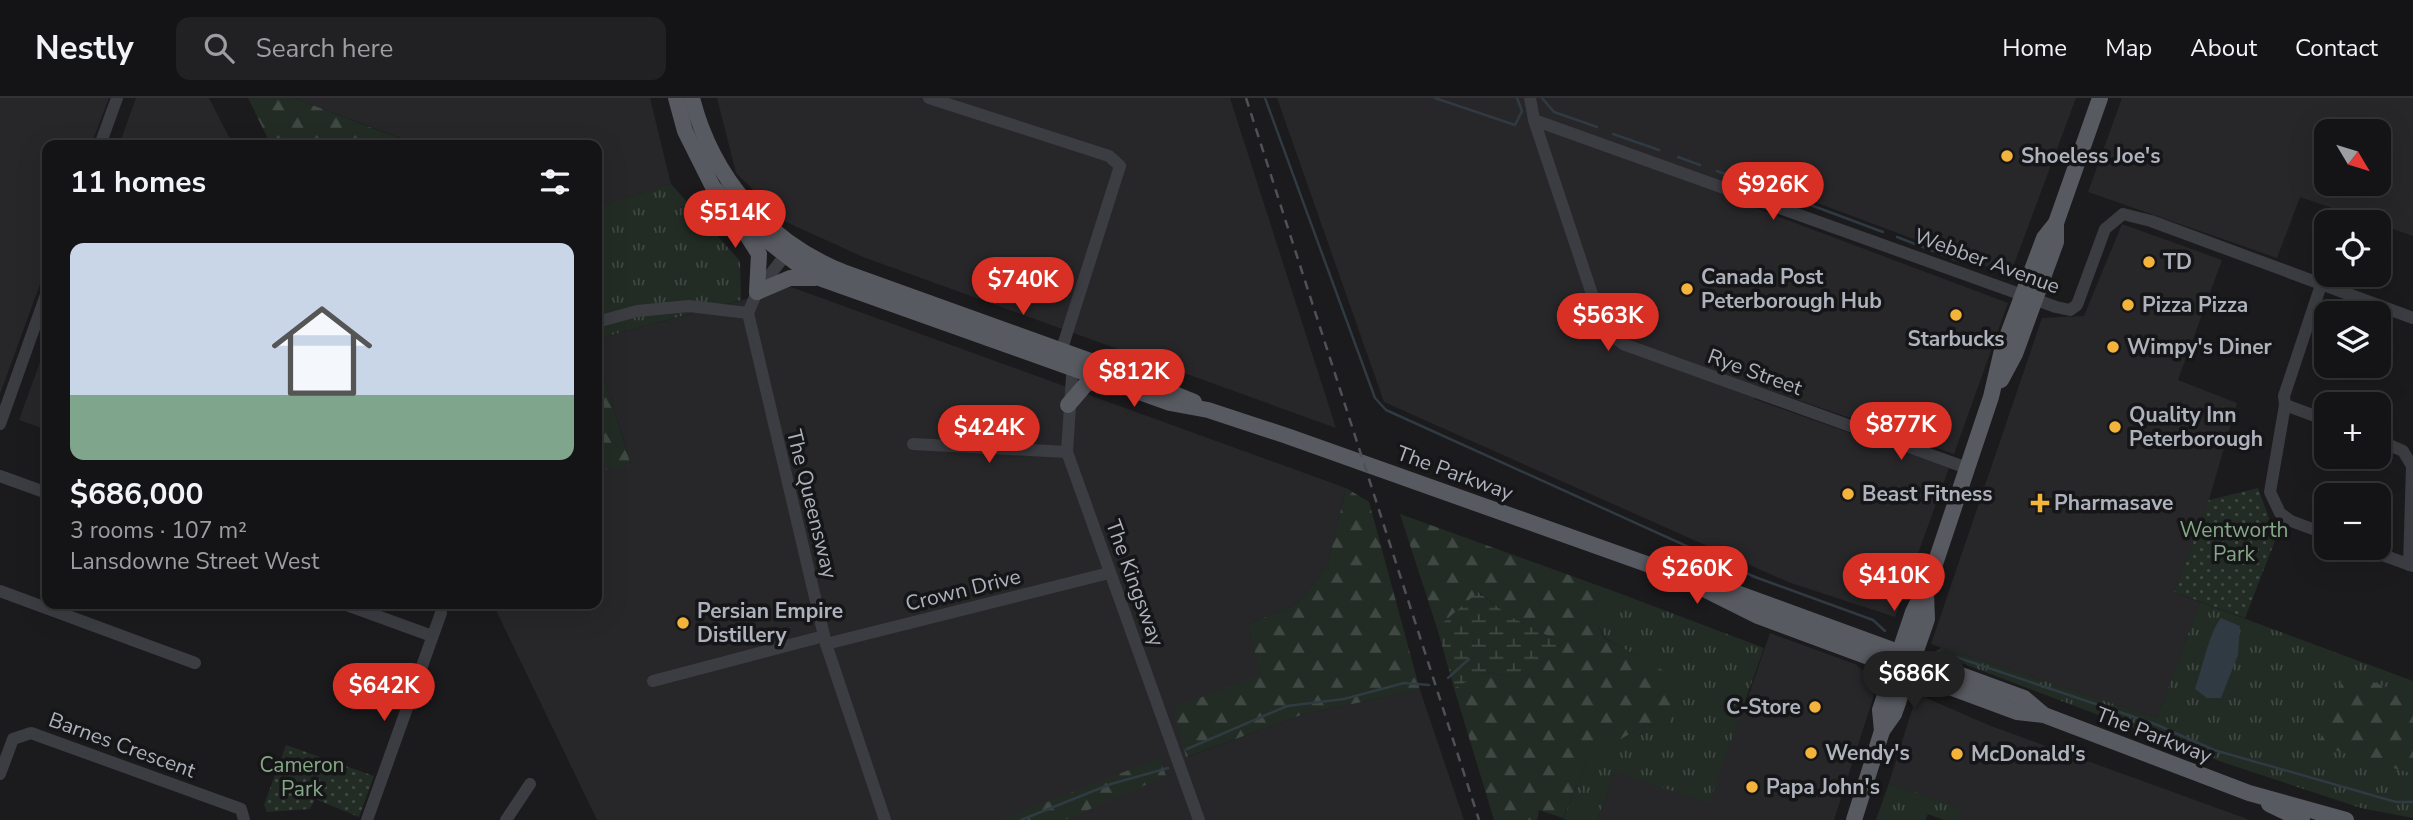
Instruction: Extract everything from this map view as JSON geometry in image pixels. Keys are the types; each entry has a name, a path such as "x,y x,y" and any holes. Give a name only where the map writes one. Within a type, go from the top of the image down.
{"main road":[{"name":"The Parkway","path":"676,98 699,165 727,205 789,250 822,279 1180,394 1208,410"},
{"name":"The Parkway","path":"692,98 703,134 721,172 746,204 789,250 1067,359 1106,380 1170,403 1208,410 1364,463 1686,579 1759,616 2024,698 2044,715 2249,793 2346,820"},
{"path":"1853,820 1882,731 1880,710 1904,662 1913,612 1926,590 1968,468 1991,397 2002,350 2029,297 2044,238 2056,223 2100,98"},
{"path":"727,205 759,254 757,292 790,278 822,279"},
{"path":"1068,405 1086,384 1106,380"},
{"name":"The Parkway","path":"2249,793 2302,820"}],"street":[{"path":"102,140 117,98"},
{"name":"The Kingsway","path":"929,98 1109,156 1120,166 1067,359 1067,452 1199,820"},
{"name":"Rye Street","path":"1530,98 1534,120 1604,330 1623,344 1968,468"},
{"name":"Webber Avenue","path":"1534,120 2070,310 2077,305 2105,229 2123,214 2151,221 2314,282"},
{"path":"602,321 637,311 689,306 748,313 757,292 789,250"},
{"path":"2314,530 2291,521 2280,513 2270,492 2285,404 2284,396 2320,287"},
{"name":"Webber Avenue","path":"2327,287 2413,318"},
{"path":"0,424 42,306"},
{"name":"The Queensway","path":"748,313 825,640 885,820"},
{"path":"2285,404 2314,415"},
{"path":"913,444 1067,452"},
{"path":"2391,446 2403,451 2412,466 2411,565 2391,558"},
{"path":"0,476 42,491"},
{"name":"Crown Drive","path":"653,681 1110,573"},
{"path":"0,591 42,607"},
{"path":"49,609 195,663"},
{"path":"358,609 432,636"},
{"path":"367,820 441,613"},
{"name":"Barnes Crescent","path":"0,774 13,740 31,733 241,808 244,820"},
{"path":"506,820 530,784"}],"shaded area":[{"path":"0,98 109,98 93,140 42,140 42,279 0,394"},
{"path":"136,98 209,98 230,140 121,140"},
{"path":"294,98 650,98 671,184 602,205 602,140 406,140"},
{"path":"717,98 1230,98 1336,428 863,257 786,222 736,173"},
{"path":"1277,98 2076,98 2010,275 1753,179 1742,203 2008,303 1954,454 1758,386 1754,399 1949,468 1895,617 1788,582 1384,402"},
{"path":"2122,98 2413,98 2413,236 2391,228 2391,210 2338,210 2300,197 2277,258 2088,192"},
{"path":"2122,224 2222,260 2178,380 2237,403 2209,500 2174,592 2200,602 2157,718 1931,644 2042,318 2084,316"},
{"path":"791,287 1346,488 1328,564 1297,604 1248,624 1260,675 1187,757 1304,714 1420,690 1464,820 597,820 495,609 602,609 602,459 631,464 602,372 602,338"},
{"path":"42,357 42,428 19,420"},
{"path":"2221,618 2240,626 2238,655 2221,698 2207,698 2195,689 2210,640"},
{"path":"1770,633 1855,664 1871,677 1876,689 1834,820 1597,820 1615,772 1746,703"},
{"path":"1917,694 1991,726 2250,820 1957,820 1960,808 1889,783"}],"green space":[{"path":"248,98 294,98 383,132 384,140 269,140"},
{"path":"383,132 405,140 384,140"},
{"path":"671,184 740,261 741,300 602,338 602,205"},
{"path":"602,372 631,465 606,470 603,457"},
{"path":"1346,488 1369,502 1420,690 1304,714 1186,757 1173,708 1260,675 1248,624 1297,604 1328,564"},
{"name":"Wentworth Park","path":"2258,488 2269,518 2280,528 2245,618 2174,592 2209,500"},
{"path":"1400,514 1616,592 1596,621 1604,638 1675,677 1669,726 1647,724 1588,758 1563,818 1539,810 1537,820 1494,820 1454,688 1485,672 1524,679 1562,643 1511,617 1479,592 1437,628"},
{"path":"1478,592 1511,617 1562,643 1524,679 1486,672 1454,688 1437,628"},
{"path":"1616,592 1764,648 1709,803 1615,772 1597,820 1567,820 1563,819 1588,758 1647,724 1669,726 1674,677 1605,638 1596,621"},
{"path":"2200,602 2413,681 2413,818 2361,808 2225,763 1938,654 1940,647 2157,718"},
{"path":"2346,672 2413,697 2413,774 2318,745"},
{"name":"Cameron Park","path":"286,745 374,776 359,817 315,799 310,809 267,812 264,805"},
{"path":"1160,758 1166,776 1065,820 1001,820"},
{"path":"1889,783 1961,808 1957,820 1944,820 1928,814 1925,820 1876,820"}],"waterway":[{"path":"1265,98 1375,398 1386,410 1755,577"},
{"path":"1435,98 1515,125 1522,111 1517,98"},
{"path":"1542,98 1554,112 1597,127"},
{"path":"1613,134 1659,150"},
{"path":"1678,157 1700,165"},
{"path":"1717,171 1789,197"},
{"path":"1808,204 1883,232"},
{"path":"1897,237 1959,261"},
{"path":"1732,569 1693,554 1732,569"},
{"path":"1755,577 1873,620 1885,631"},
{"path":"1938,651 2155,724 2214,750 2396,802 2413,802"},
{"path":"1448,678 1469,659"},
{"path":"1187,749 1287,706 1344,699 1404,683 1429,685"},
{"path":"1021,820 1111,784 1168,768"}],"railway":[{"path":"1246,98 1479,820"}],"place":[{"name":"Shoeless Joe's","path":"2007,156"},
{"name":"TD","path":"2149,262"},
{"name":"Canada Post Peterborough Hub","path":"1687,289"},
{"name":"Pizza Pizza","path":"2128,305"},
{"name":"Starbucks","path":"1956,315"},
{"name":"Wimpy's Diner","path":"2113,347"},
{"name":"Quality Inn Peterborough","path":"2115,427"},
{"name":"Beast Fitness","path":"1848,494"},
{"name":"Pharmasave","path":"2040,503"},
{"name":"Persian Empire Distillery","path":"683,623"},
{"name":"C-Store","path":"1815,707"},
{"name":"Wendy's","path":"1811,753"},
{"name":"McDonald's","path":"1957,754"},
{"name":"Papa John's","path":"1752,787"}]}
